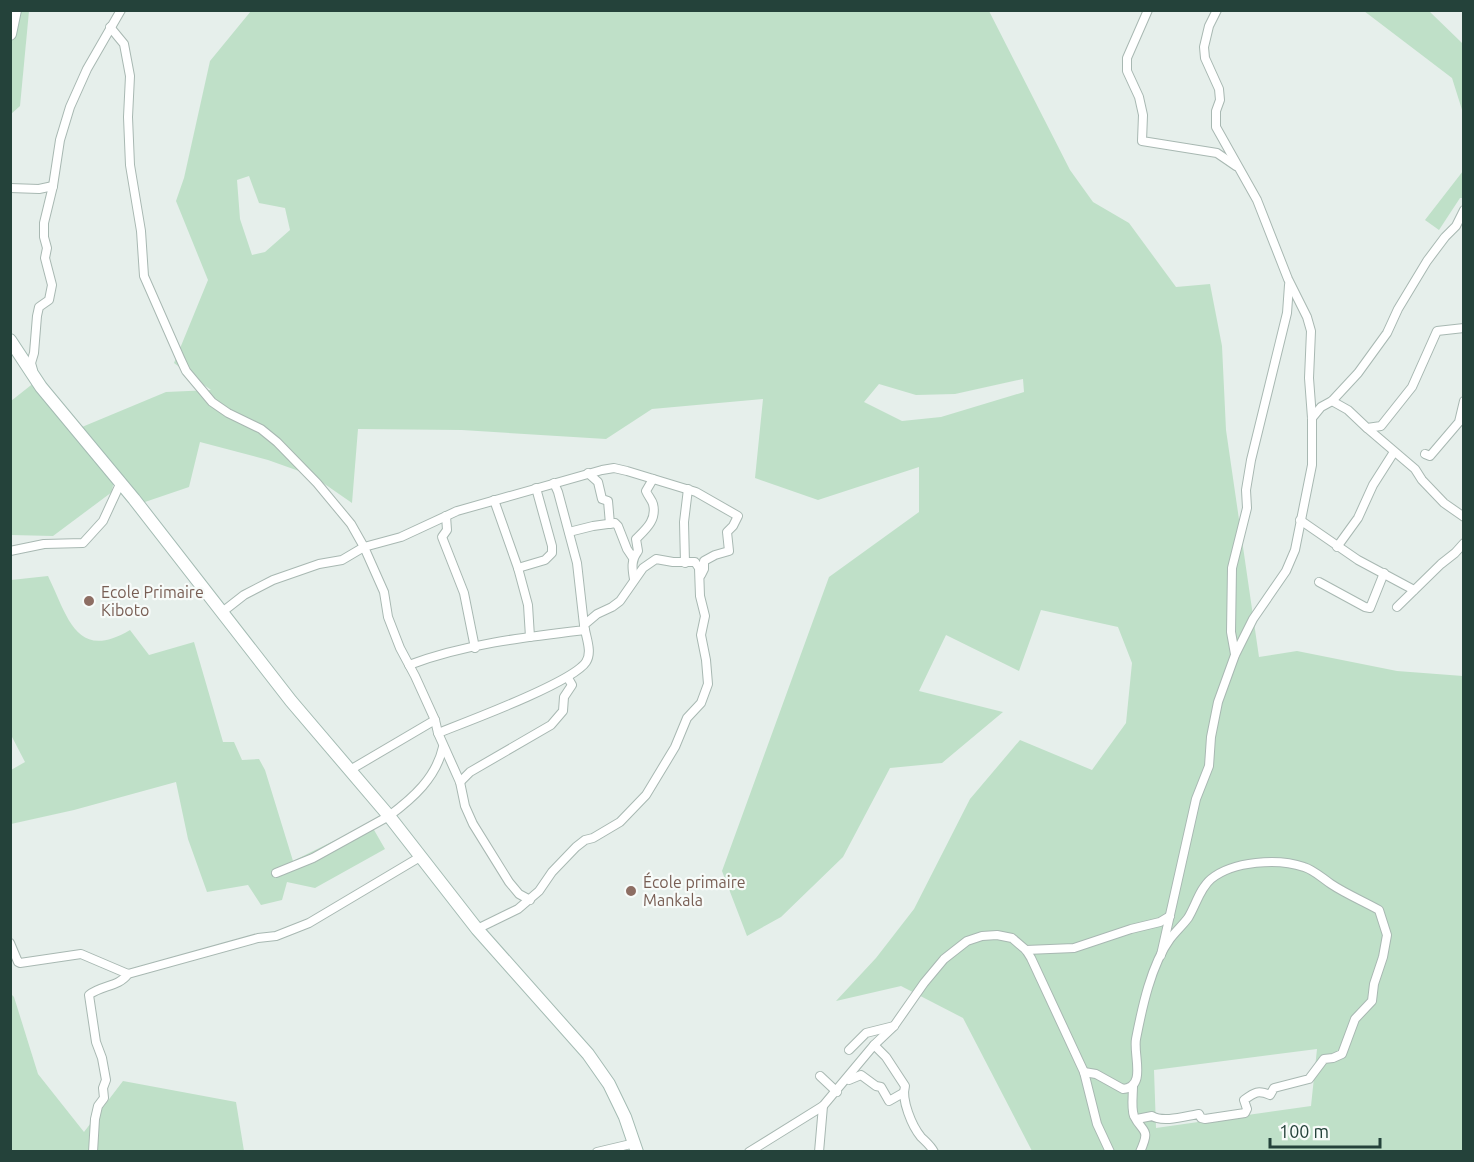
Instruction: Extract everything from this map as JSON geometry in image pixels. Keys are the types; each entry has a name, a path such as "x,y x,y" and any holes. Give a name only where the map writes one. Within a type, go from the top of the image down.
{"street":[{"path":"10,34 15,10"},
{"path":"41,387 31,363 39,307 49,300 52,285 45,258 47,248 44,224 60,140 70,106 121,10"},
{"path":"1148,10 1127,58 1127,71 1141,106 1142,141 1217,153 1241,170"},
{"path":"1140,1152 1145,1140 1145,1131 1133,1112 1133,1086 1137,1076 1136,1043 1140,1018 1145,997 1161,955 1196,799 1209,766 1211,737 1218,702 1235,655 1253,619 1286,571 1295,550 1312,465 1309,378 1311,331 1257,200 1216,127 1216,111 1220,100 1219,89 1204,58 1204,47 1209,26 1217,10"},
{"path":"110,27 124,44 130,76 128,117 130,165 141,231 144,276 183,364 212,402 228,413 261,429 276,442 317,483 351,524 384,592 388,617 435,720 443,747 460,782 465,806 473,824 509,882 519,894 530,900"},
{"path":"10,188 39,189 53,186"},
{"path":"1312,418 1324,404 1332,401 1358,373 1387,333 1398,309 1427,261 1456,226 1464,210"},
{"path":"1235,655 1231,632 1232,568 1247,508 1246,490 1251,460 1287,313 1290,291 1288,279"},
{"path":"1367,428 1381,426 1412,387 1437,331 1464,328"},
{"path":"10,340 41,387 121,482 291,701 389,816 477,930 588,1054 609,1084 625,1117 636,1148 597,1152"},
{"path":"1332,401 1348,410 1415,469 1422,480 1444,502 1464,517"},
{"path":"1425,454 1430,456 1459,422 1464,401"},
{"path":"1337,547 1358,518 1373,484 1394,452"},
{"path":"221,613 244,595 273,580 320,564 342,560 364,547 401,537 446,516 588,473 614,468 696,492 738,516 727,532 729,551 704,561 704,569 698,581"},
{"path":"588,473 598,482 602,499 608,501 610,524"},
{"path":"633,558 638,551 636,539 652,523 654,506 646,491 653,479"},
{"path":"10,551 44,544 83,543 103,521 121,482"},
{"path":"438,733 567,678 586,662 589,649 577,563 554,483"},
{"path":"518,568 544,560 552,553 536,488"},
{"path":"685,563 684,522 688,489"},
{"path":"494,500 518,568 528,605 530,637"},
{"path":"446,516 447,530 442,537 464,593 475,648"},
{"path":"1300,520 1358,560 1414,590"},
{"path":"569,532 615,523 633,558 634,579"},
{"path":"1397,607 1464,543"},
{"path":"409,665 430,657 585,628 597,614 620,601 643,568 656,559 695,562 699,568 698,581 705,616 701,635 708,684 701,702 687,718 675,747 646,795 620,822 576,847 530,900 518,909 477,930"},
{"path":"1318,582 1370,608 1384,573"},
{"path":"460,782 470,772 551,725 563,711 564,697 572,685 567,678"},
{"path":"350,770 435,720"},
{"path":"276,873 313,858 389,816 427,782 437,769 443,747"},
{"path":"10,943 20,963 81,954 128,974 258,938 285,933 338,907 420,857"},
{"path":"1137,1119 1152,1116 1157,1119 1173,1119 1197,1114 1205,1119 1242,1114 1247,1112 1244,1100 1254,1092 1260,1091 1270,1095 1274,1088 1309,1079 1324,1059 1342,1054 1355,1019 1372,1001 1374,984 1387,935 1379,910 1358,900 1306,867 1270,862 1254,863 1240,866 1210,879 1188,917 1170,939 1161,955"},
{"path":"1026,950 1074,948 1160,922 1170,916"},
{"path":"749,1152 823,1106 874,1045 894,1026 924,982 944,959 967,941 997,934 1012,938 1026,950 1084,1072 1097,1124 1110,1152"},
{"path":"93,1152 95,1119 98,1107 104,1098 103,1088 106,1080 96,1042 88,995 95,990 124,980 128,974"},
{"path":"849,1050 866,1033 894,1026"},
{"path":"874,1045 886,1057 905,1086 903,1093 913,1123 920,1136 934,1152"},
{"path":"1084,1072 1095,1074 1123,1089 1133,1086"},
{"path":"844,1082 861,1075 881,1087 889,1101 903,1093"},
{"path":"820,1076 837,1092"},
{"path":"819,1152 823,1106"}],"green space":[{"path":"11,11 29,11 20,106 11,114"},
{"path":"251,11 989,11 1070,170 1093,202 1129,223 1176,287 1210,284 1222,346 1226,430 1259,657 1297,651 1397,671 1463,676 1463,1151 1032,1151 963,1018 901,986 836,1001 876,958 914,909 970,799 1020,740 1092,770 1126,723 1132,663 1118,627 1041,610 1019,671 946,635 919,691 1003,712 942,763 890,768 843,857 781,917 747,936 722,871 829,577 919,512 919,467 818,500 755,478 763,399 652,409 606,439 462,430 358,429 352,503 313,476 268,460 200,442 189,487 142,503 82,427 166,392 211,390 174,363 208,280 176,201 184,178 210,61","holes":["249,176 259,203 285,208 290,230 265,252 252,255 240,219 237,180","1023,379 1024,392 941,417 902,421 864,402 879,384 916,395 955,394","1317,1049 1311,1106 1156,1128 1154,1070"]},
{"path":"1364,11 1429,11 1464,45 1463,113 1452,78"},
{"path":"1463,171 1463,198 1460,198 1439,230 1425,220"},
{"path":"35,382 114,478 112,492 53,536 11,535 11,401"},
{"path":"48,576 68,620 86,638 97,641 112,639 130,630 149,655 194,642 223,742 234,742 242,760 259,759 265,770 293,861 370,823 385,849 315,888 287,882 282,900 261,905 248,885 207,892 188,839 176,782 74,810 11,824 11,770 25,762 11,735 11,580"},
{"path":"10,993 14,997 38,1074 84,1132 123,1081 236,1102 244,1151 11,1151"}],"place":[{"name":"Ecole Primaire Kiboto","path":"89,601"},
{"name":"École primaire Mankala","path":"631,891"}]}
